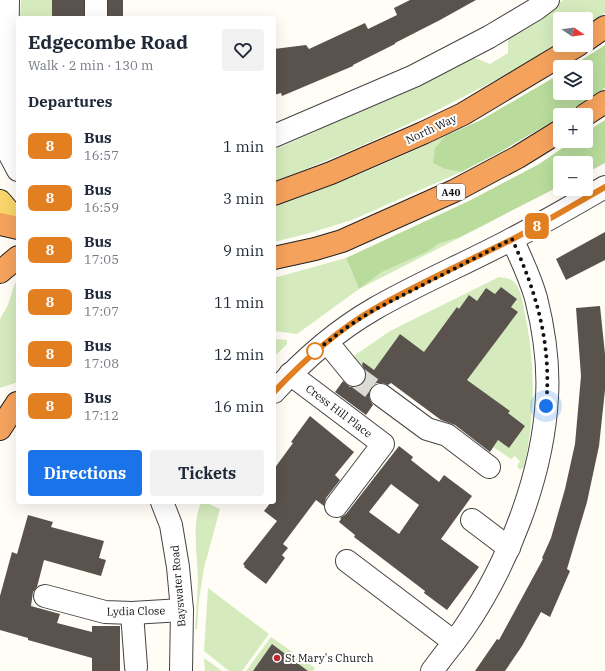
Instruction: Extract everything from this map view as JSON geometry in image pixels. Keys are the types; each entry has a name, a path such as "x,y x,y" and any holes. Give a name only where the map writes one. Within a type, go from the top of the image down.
{"highway":[{"path":"593,35 605,27"},
{"name":"North Way","path":"276,193 331,173 463,114 566,52"},
{"path":"593,110 605,102"},
{"name":"A40","path":"276,258 342,241 454,191 518,157 553,135"},
{"path":"0,224 16,228"},
{"path":"0,272 16,259"},
{"path":"0,429 12,404"}],"main road":[{"path":"0,201 16,220"}],"street":[{"path":"8,0 6,132 10,155 16,166"},
{"path":"96,0 96,16"},
{"path":"276,135 414,76 489,36 536,9 548,0"},
{"path":"276,390 290,374 327,342 374,310 512,239 605,187"},
{"path":"432,671 476,610 509,548 518,526 531,483 542,437 547,396 546,350 536,297 526,269 512,239"},
{"path":"327,342 354,375"},
{"name":"Cress Hill Place","path":"290,374 383,444 336,506"},
{"path":"381,395 427,428 447,434 490,467"},
{"name":"Bayswater Road","path":"163,504 171,525 176,547 182,610 181,671"},
{"path":"472,520 509,548"},
{"path":"347,561 454,642"},
{"name":"Lydia Close","path":"45,596 105,612 132,613 182,610"},
{"path":"132,613 136,667"}],"green space":[{"path":"21,0 52,0 52,16 20,16"},
{"path":"563,0 605,0 605,13 593,21 593,12 553,12 553,46 522,65 457,100 390,133 321,163 276,180 276,148 397,95 469,58 478,59 490,64 508,53 508,41 510,34"},
{"path":"605,45 605,88 593,96 593,60 582,60"},
{"path":"553,78 553,100 586,100 574,108 553,108 553,121 500,152 461,172 445,169 433,163 435,148 445,136 481,120"},
{"path":"605,120 605,163 593,169 593,156 553,156 553,190 460,237 440,243 427,252 382,272 359,289 346,258 471,200 539,164 563,148 593,148 593,128"},
{"path":"445,136 435,148 445,169 461,172 352,220 276,242 276,206 403,156"},
{"path":"502,216 359,289 382,272 427,252 440,243"},
{"path":"346,258 359,289 297,334 276,331 276,277"},
{"path":"499,277 512,280 519,290 529,334 533,391 532,410 528,448 524,467 520,470 517,466 520,461 515,456 511,459 493,447 498,440 509,448 525,426 508,413 510,411 463,381 474,371 517,312 511,307 517,299 501,287 495,294 486,288 477,301 459,309 457,308 433,339 426,354 400,334 374,370 363,363 359,369 351,358 390,331"},
{"path":"16,282 16,383 0,388 0,319 8,305"},
{"path":"276,339 287,340 287,344 276,355"},
{"path":"200,504 209,504 220,509 204,568 199,600 197,629 195,629 198,582 196,521"},
{"path":"208,588 269,634 242,671 229,671 204,651"},
{"path":"271,637 315,668 313,671 308,671 272,645 253,671 246,671"},
{"path":"204,658 222,671 205,671"}],"building":[{"path":"52,0 84,0 84,16 52,16"},
{"path":"108,0 123,0 123,16 108,16"},
{"path":"410,0 476,0 353,66 282,96 281,93 276,94 276,49 306,45 309,49 365,23 368,29 397,15 394,8"},
{"path":"605,232 605,260 566,280 556,259"},
{"path":"501,287 517,299 511,307 518,312 467,380 510,411 508,413 525,426 509,448 498,440 490,452 455,425 441,420 391,383 388,385 376,383 371,387 369,394 373,405 366,415 335,392 343,381 350,387 356,387 362,384 366,380 366,373 362,365 363,362 374,370 400,334 424,352 457,307 459,309 469,295 477,301 486,288 495,294"},
{"path":"600,306 605,354 605,390 599,446 587,502 567,569 570,571 550,617 541,612 522,646 505,671 475,671 497,639 499,640 543,559 542,558 551,538 565,489 575,444 581,376 576,308"},
{"path":"310,416 354,452 335,475 340,480 326,498 324,506 316,500 283,544 288,548 282,555 285,558 266,584 244,567 245,566 243,564 277,521 264,511 269,504 276,504 276,466 293,443 291,442"},
{"path":"399,446 413,457 411,460 439,482 444,475 472,496 441,539 479,567 447,610 424,593 425,591 354,537 355,535 339,522 341,519 340,518 346,514","holes":["391,484 419,505 399,534 369,512"]},
{"path":"28,515 53,522 51,527 104,541 99,558 106,560 101,576 44,560 37,587 33,592 31,606 60,614 57,623 92,632 92,626 120,626 120,671 92,671 92,658 28,640 28,638 0,630 0,596 12,552 17,554"},
{"name":"St Mary's Church","path":"272,644 308,671 253,671"}],"tunnel":[{"path":"354,375 381,395"}],"bus line":[{"name":"8","path":"276,390 290,374 314,352 350,325 374,310 414,288 512,239 605,187"}],"place":[{"name":"St Mary's Church","path":"277,658"}],"route":[{"path":"315,351 314,352 350,325 374,310 414,288 512,239 526,269 536,297 542,324 547,365 546,406"}]}
